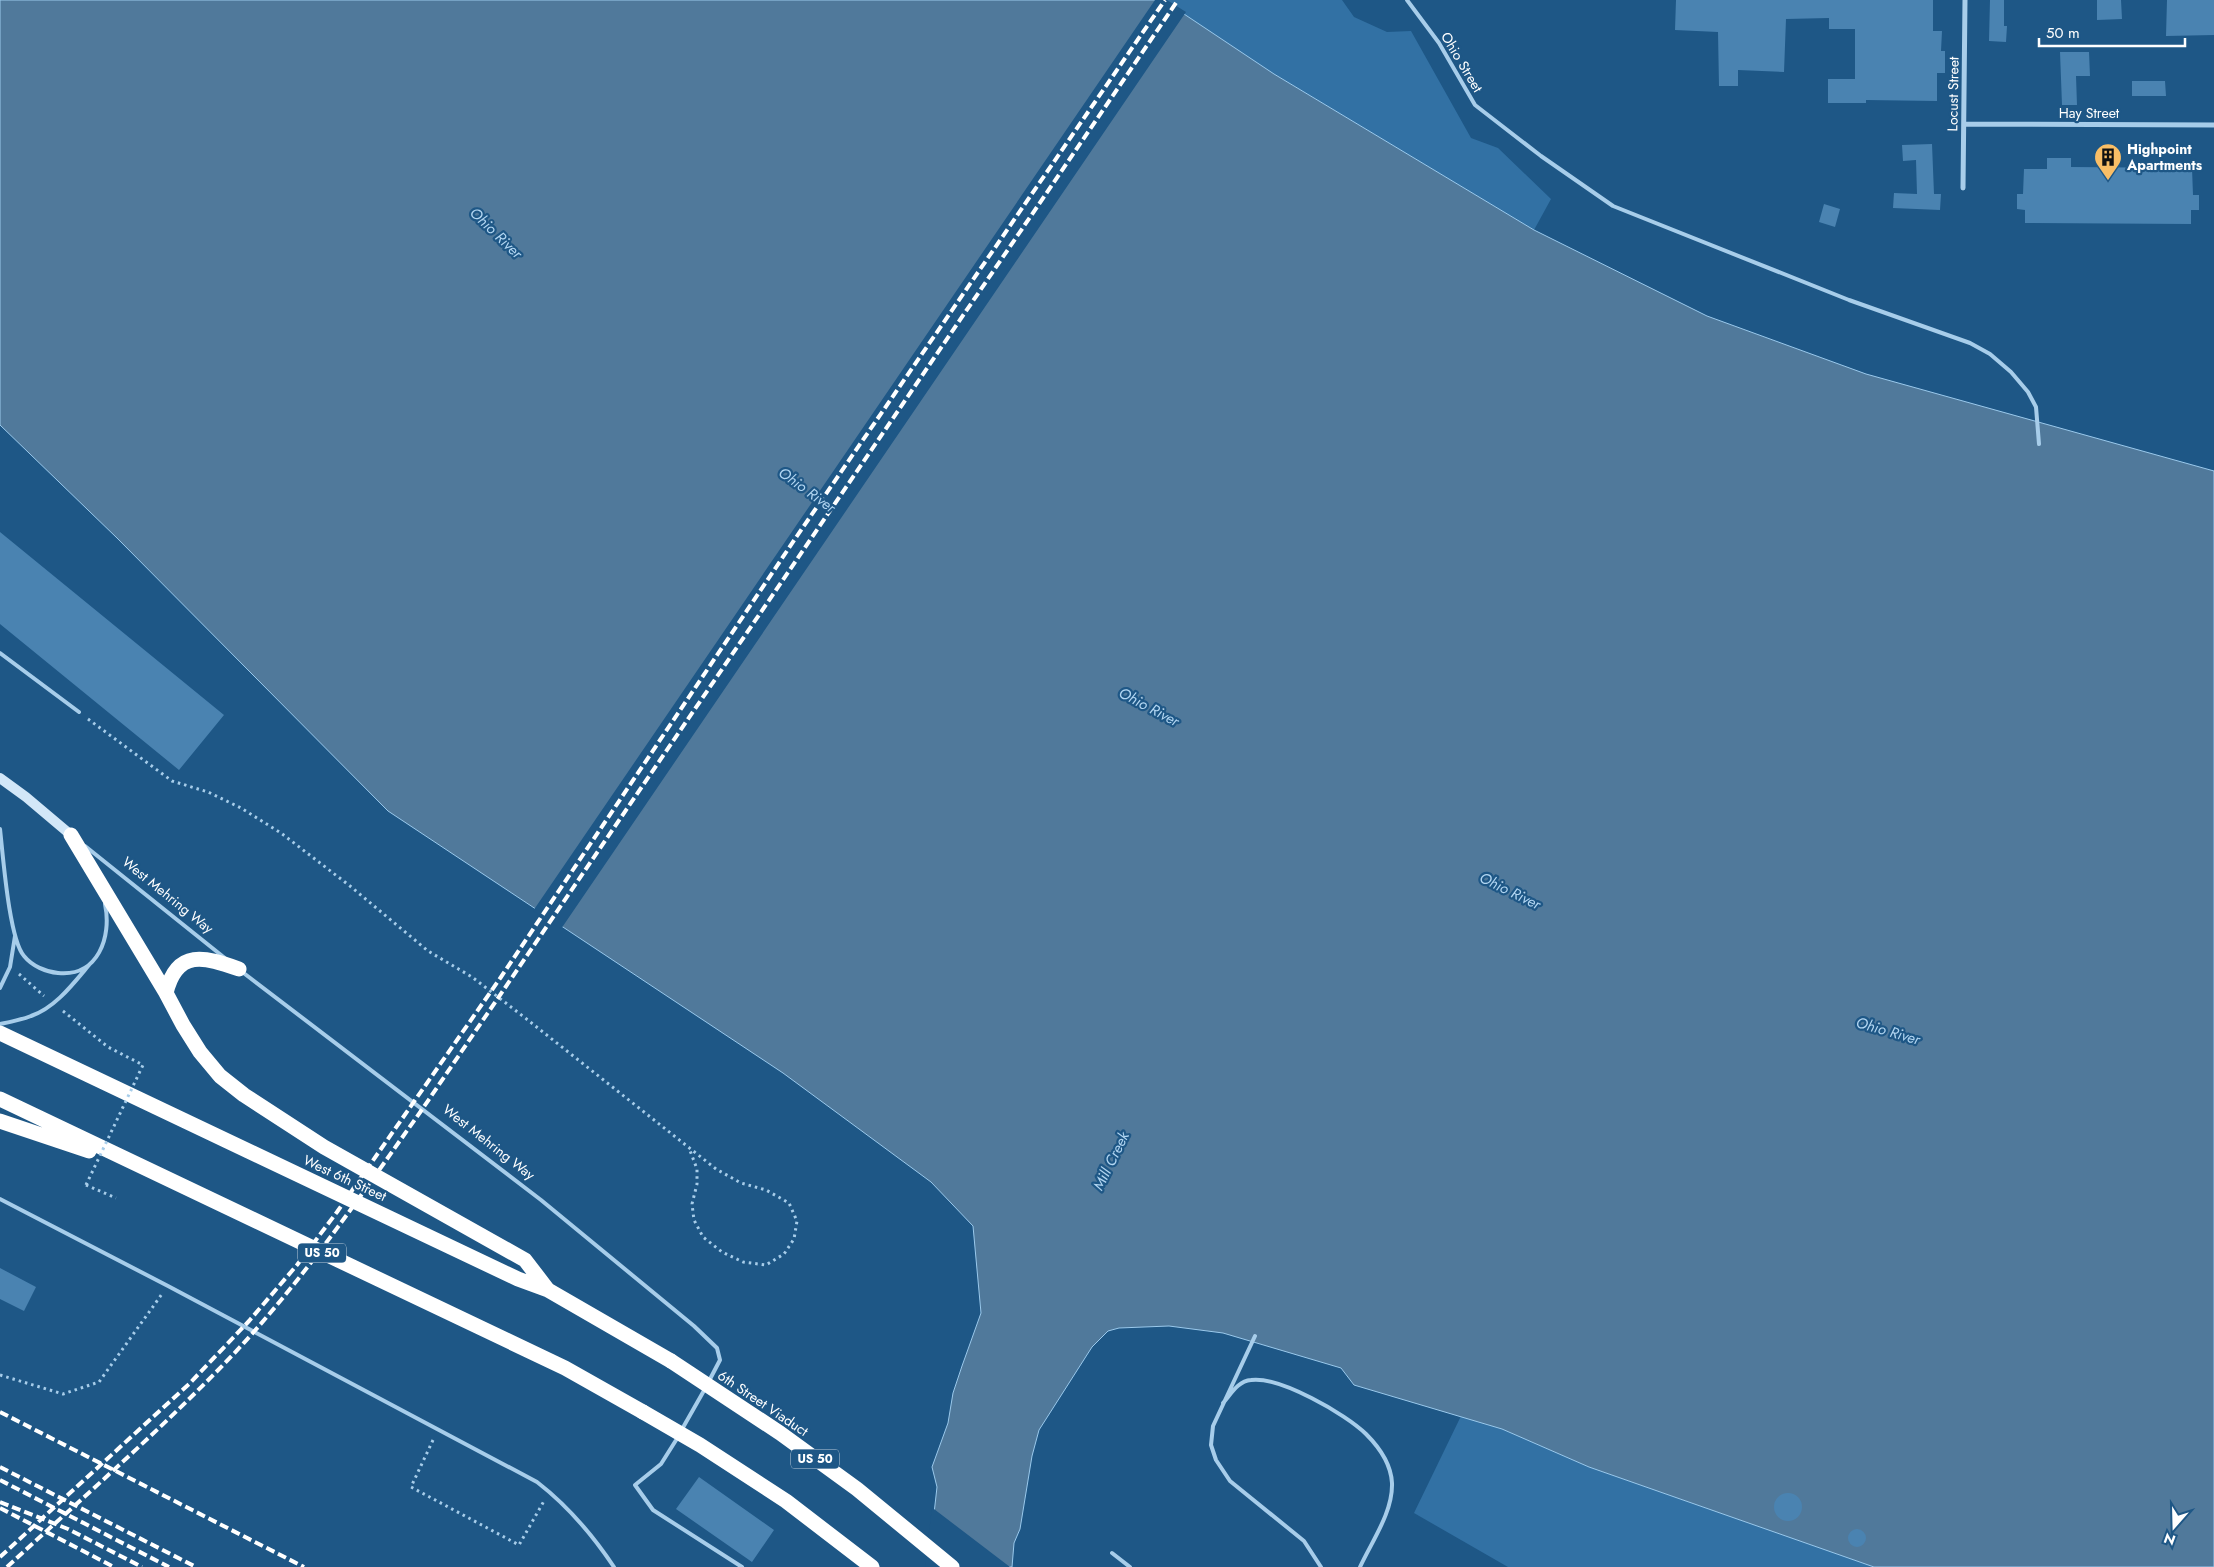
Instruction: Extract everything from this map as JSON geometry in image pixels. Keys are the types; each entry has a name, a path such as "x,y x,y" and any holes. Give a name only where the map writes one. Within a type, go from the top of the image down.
{"highway":[{"path":"71,835 200,1052 220,1076 244,1095 368,1173 525,1260 548,1290"},
{"path":"166,993 170,980 176,970 189,960 199,958 211,959 239,970"},
{"name":"West 6th Street","path":"0,1033 518,1279 548,1290 671,1361"},
{"name":"US 50","path":"0,1099 141,1168 565,1368 700,1445 786,1501 872,1567"},
{"path":"0,1121 141,1168"},
{"name":"6th Street Viaduct","path":"671,1361 780,1433 849,1483 952,1567"}],"main road":[{"name":"West Mehring Way","path":"0,778 71,835"}],"street":[{"name":"Locust Street","path":"1963,188 1965,0"},
{"name":"Hay Street","path":"1964,124 2214,125"}],"lane":[{"name":"Ohio Street","path":"1407,0 1439,43 1475,105 1504,130 1612,206 1849,300 1970,343 1990,354 2011,372 2028,392 2036,407 2039,444"},
{"path":"0,653 79,712"},
{"path":"0,829 15,934 23,956 48,972 66,974 81,969 93,961"},
{"name":"West Mehring Way","path":"71,835 239,970 541,1200 694,1326 717,1348 720,1360 673,1445 661,1464 634,1485 653,1510 742,1567"},
{"path":"0,1024 32,1016 53,1003 69,989 101,950 107,935 108,916 100,882"},
{"path":"0,988 10,967 15,934"},
{"path":"0,1199 537,1482 582,1523 614,1567"},
{"path":"1255,1336 1213,1426 1211,1445 1216,1460 1230,1481 1304,1541 1321,1567"},
{"path":"1223,1403 1238,1385 1250,1380 1268,1380 1309,1396 1365,1433 1389,1464 1392,1483 1390,1505 1360,1567"},
{"path":"1112,1553 1130,1567"}],"path":[{"path":"79,712 172,781 208,792 241,808 281,833 350,886 428,951 486,988 716,1168 741,1184 766,1190 788,1203 797,1221 794,1239 784,1254 766,1265 743,1262 722,1252 703,1237 694,1220 692,1204 697,1184 697,1168 689,1148"},
{"path":"116,1198 86,1185 143,1065 119,1052"},
{"path":"0,1375 63,1394 99,1382 168,1286"},
{"path":"438,1430 411,1487 519,1545 549,1491"}],"shaded area":[{"path":"1163,0 1342,0 1354,17 1387,32 1411,31 1471,138 1498,148 1551,199 1534,230 1274,74"},
{"path":"1461,1416 1502,1429 1589,1467 1874,1567 1508,1567 1414,1513"}],"water":[{"path":"0,0 1163,0 1274,74 1534,230 1707,316 1866,374 2214,471 2214,1567 1874,1567 1589,1467 1502,1429 1354,1385 1341,1368 1223,1333 1169,1326 1119,1328 1108,1331 1092,1347 1039,1430 1032,1456 1020,1529 1014,1543 1012,1567 928,1567 937,1487 932,1467 948,1423 953,1393 981,1313 973,1226 931,1182 783,1073 388,811 117,538 0,425"}],"pier":[{"path":"1155,0 1167,0 1186,12 561,929 533,911"},
{"path":"932,1507 934,1509 1010,1567 925,1567"}],"building":[{"path":"1676,0 1933,0 1933,31 1942,31 1941,51 1945,51 1945,73 1937,73 1937,101 1866,100 1866,103 1828,103 1828,79 1855,79 1855,29 1829,29 1829,18 1786,19 1784,72 1738,70 1738,86 1719,86 1718,32 1675,30"},
{"path":"1990,0 2004,0 2004,26 2007,26 2006,42 1989,41"},
{"path":"2097,0 2121,0 2122,19 2097,20"},
{"path":"2167,0 2214,0 2214,35 2166,36"},
{"path":"2060,52 2089,52 2090,76 2076,76 2077,105 2062,105"},
{"path":"2132,81 2165,81 2166,96 2132,96"},
{"path":"1932,144 1934,194 1941,194 1940,210 1893,208 1894,193 1917,194 1916,160 1903,161 1902,145"},
{"name":"Highpoint Apartments","path":"2047,158 2071,158 2071,167 2192,168 2193,195 2199,195 2199,210 2191,210 2191,224 2025,223 2025,210 2017,209 2017,194 2023,194 2024,169 2047,169"},
{"path":"1824,204 1840,209 1835,227 1819,222"},
{"path":"0,532 224,715 179,770 0,624"},
{"path":"0,1268 36,1287 24,1311 0,1299"},
{"path":"699,1477 774,1530 752,1562 676,1509"},
{"path":"1788,1493 1798,1497 1802,1507 1798,1517 1788,1521 1778,1517 1774,1507 1778,1497"},
{"path":"1857,1529 1863,1532 1866,1538 1863,1544 1857,1547 1851,1544 1848,1538 1851,1532"}],"railway":[{"path":"0,1557 189,1384 249,1321 297,1265 337,1212 501,977 797,536 1165,0"},
{"path":"7,1567 143,1443 223,1365 277,1305 327,1242 421,1111 1178,0"},
{"path":"0,1412 304,1567"},
{"path":"0,1467 196,1567"},
{"path":"0,1480 169,1567"},
{"path":"0,1502 68,1529 142,1567"},
{"path":"0,1508 114,1567"}],"place":[{"name":"Highpoint Apartments","path":"2108,181"}],"water label":[{"name":"Ohio River","path":"496,233"},
{"name":"Ohio River","path":"807,490"},
{"name":"Ohio River","path":"1149,707"},
{"name":"Ohio River","path":"1510,891"},
{"name":"Ohio River","path":"1888,1031"},
{"name":"Mill Creek","path":"1111,1161"}]}
